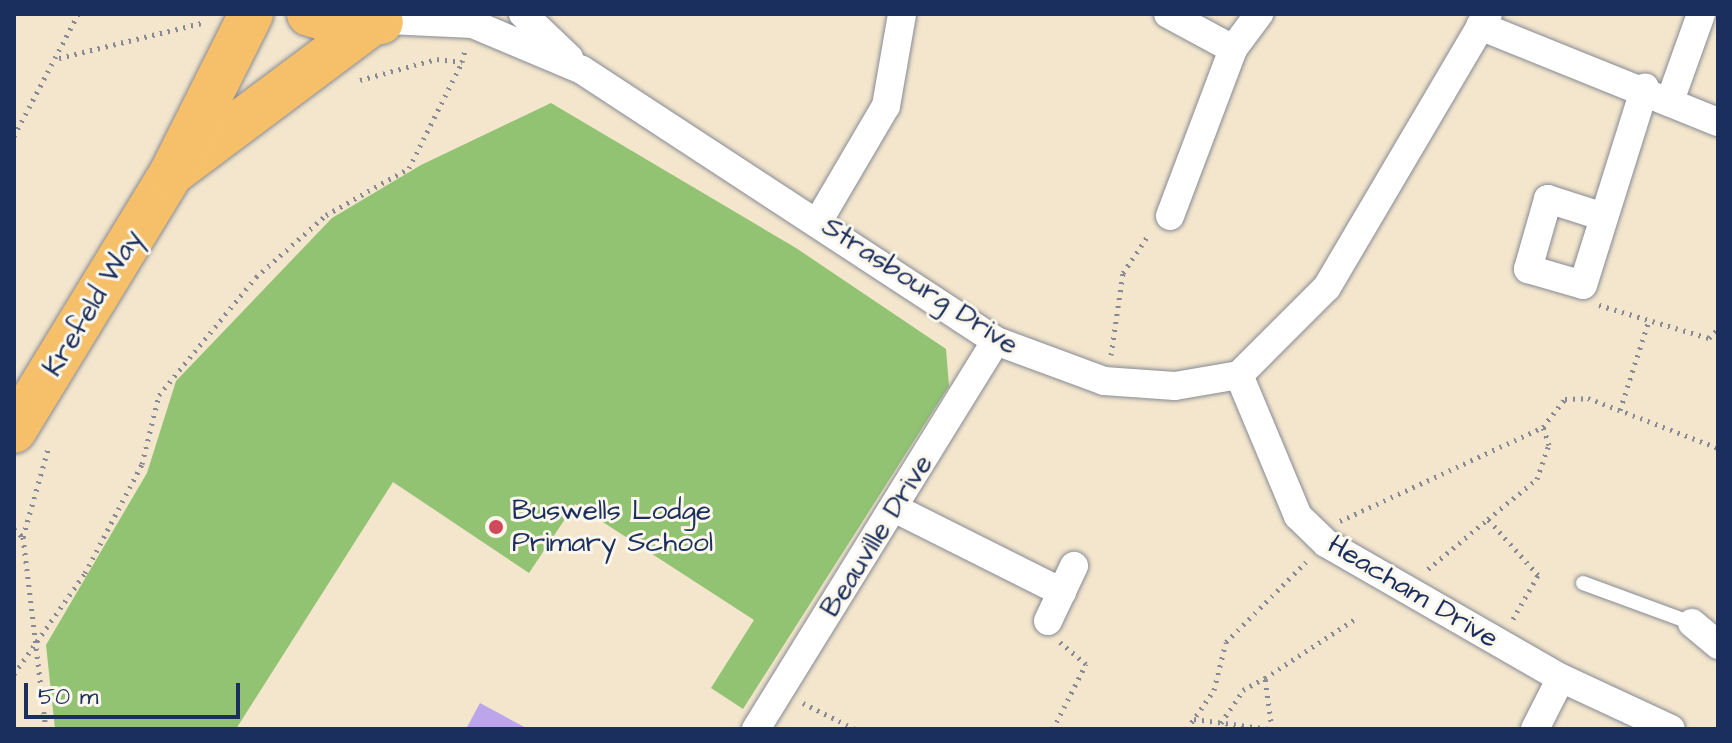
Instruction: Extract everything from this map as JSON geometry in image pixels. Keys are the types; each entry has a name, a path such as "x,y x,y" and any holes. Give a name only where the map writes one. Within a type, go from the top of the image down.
{"highway":[{"path":"309,14 386,19"},
{"name":"Krefeld Way","path":"33,433 171,174 230,17"},
{"name":"Krefeld Way","path":"171,174 386,19"}],"street":[{"name":"Strasbourg Drive","path":"523,14 582,70"},
{"path":"819,220 886,106 902,14"},
{"path":"1168,14 1233,49"},
{"path":"1170,216 1233,49 1259,14"},
{"path":"1671,98 1701,14"},
{"name":"Strasbourg Drive","path":"386,19 473,24 582,70 819,220 996,341 1104,381 1175,386 1239,375"},
{"path":"1239,375 1327,287 1484,20 1671,98 1718,122"},
{"path":"1604,217 1548,199 1528,269 1583,285 1645,87"},
{"name":"Beauville Drive","path":"756,729 996,341"},
{"name":"Heacham Drive","path":"1239,375 1291,501 1326,543 1561,678 1671,729"},
{"path":"894,508 1068,579 1048,621"},
{"path":"1692,623 1718,645"},
{"path":"1535,729 1561,678"}],"lane":[{"path":"1583,583 1692,623"}],"path":[{"path":"14,135 59,58 78,14"},
{"path":"59,58 230,17"},
{"path":"14,674 85,573 142,464 159,395 256,277 326,215 409,168 462,62 473,24"},
{"path":"353,82 437,59 462,62"},
{"path":"1104,381 1123,273 1158,220 1170,216"},
{"path":"1583,285 1589,302 1709,338 1718,329"},
{"path":"1620,410 1649,320"},
{"path":"1187,729 1214,690 1226,642 1326,543 1343,515 1543,427 1565,399 1588,398 1718,448"},
{"path":"1422,574 1537,479 1549,445 1543,427"},
{"path":"33,433 23,537 46,729"},
{"path":"1488,519 1538,575 1498,644"},
{"path":"14,529 23,537"},
{"path":"1221,723 1243,690 1358,617"},
{"path":"1048,621 1054,637 1086,664 1053,729"},
{"path":"1194,719 1270,729 1265,678"},
{"path":"781,692 855,729"}],"green space":[{"name":"Buswells Lodge Primary School","path":"551,103 796,248 946,349 949,386 743,709 711,688 754,620 575,504 529,573 393,482 236,729 55,729 46,645 147,473 176,381 332,218 421,165"}],"building":[{"path":"480,703 528,729 466,729"}],"place":[{"name":"Buswells Lodge Primary School","path":"496,527"}]}
